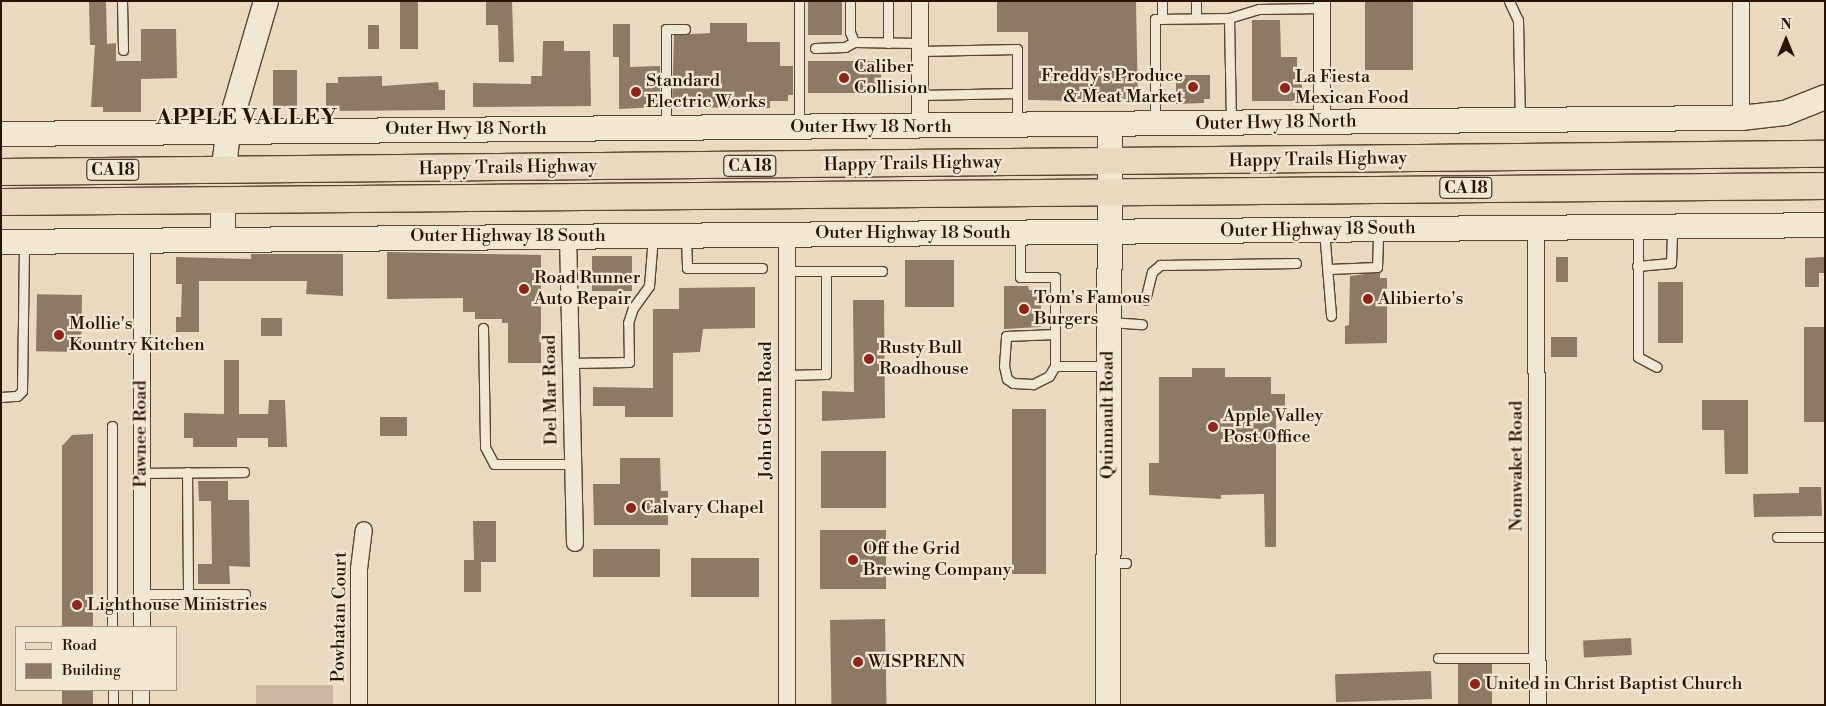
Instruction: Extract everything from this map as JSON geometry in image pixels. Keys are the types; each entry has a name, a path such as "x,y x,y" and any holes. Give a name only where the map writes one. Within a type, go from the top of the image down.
{"main road":[{"name":"Happy Trails Highway","path":"1,172 1109,163 1825,154"},
{"path":"39,202 72,190 206,188 224,169"},
{"path":"223,201 229,191 240,183 368,180 392,169"},
{"name":"Happy Trails Highway","path":"1,202 1825,186"}],"street":[{"path":"224,169 228,131 266,1"},
{"path":"920,1 920,126"},
{"path":"1741,1 1741,118"},
{"path":"1322,5 1322,123"},
{"name":"Outer Hwy 18 North","path":"1,134 1741,118 1784,113 1825,97"},
{"name":"Quinnault Road","path":"1108,705 1117,563 1108,366 1110,125"},
{"path":"223,201 223,238"},
{"name":"Outer Highway 18 South","path":"12,242 223,238 1825,225"},
{"name":"Nomwaket Road","path":"1536,228 1538,705"},
{"name":"John Glenn Road","path":"786,705 787,234"},
{"name":"Del Mar Road","path":"568,235 575,543"},
{"name":"Pawnee Road","path":"142,240 142,626"},
{"name":"Powhatan Court","path":"359,705 359,569 364,530"},
{"path":"141,691 141,705"}],"lane":[{"path":"122,1 122,50"},
{"path":"799,1 799,127"},
{"path":"850,1 850,32 854,42"},
{"path":"888,1 888,43"},
{"path":"1162,1 1162,18"},
{"path":"1196,1 1196,18"},
{"path":"1509,1 1518,20 1520,120"},
{"path":"1155,124 1155,18 1229,18 1259,9 1322,5"},
{"path":"1229,18 1231,124"},
{"path":"666,128 666,29 686,29"},
{"path":"815,48 846,47 854,42 888,43 920,47 1017,49 1017,126"},
{"path":"920,95 1017,93"},
{"path":"1638,226 1638,357 1657,367"},
{"path":"1637,266 1671,263 1672,226"},
{"path":"1329,269 1377,267 1378,229"},
{"path":"1324,230 1329,269 1331,316"},
{"path":"1020,233 1020,277 1054,277 1055,334 1055,366 1049,376 1034,384 1013,383 1007,379 1004,366 1006,336 1055,334"},
{"path":"571,363 628,362 628,323 633,308 649,286 653,235"},
{"path":"686,235 687,268 762,268"},
{"path":"1,397 17,396 22,391 12,242"},
{"path":"1145,300 1152,272 1160,265 1296,263"},
{"path":"786,271 882,270"},
{"path":"786,375 826,374 826,271"},
{"path":"1108,322 1142,324"},
{"path":"483,328 485,447 494,464 573,464"},
{"path":"1055,366 1108,366"},
{"path":"112,426 112,626"},
{"path":"187,472 188,594"},
{"path":"142,473 244,472"},
{"path":"1777,537 1825,537"},
{"path":"142,594 245,594"},
{"path":"1438,658 1537,658"},
{"path":"113,691 113,705"}],"shaded area":[{"path":"256,685 333,685 333,705 256,705"}],"building":[{"path":"89,1 106,1 107,44 116,43 116,61 141,61 141,29 176,29 177,78 141,79 141,112 103,112 103,107 91,107 95,45 90,45"},
{"path":"400,1 418,1 418,49 400,49"},
{"path":"486,1 512,1 514,62 499,62 498,25 486,25"},
{"path":"808,1 842,1 842,35 808,35"},
{"path":"997,1 1136,1 1138,102 1028,100 1028,32 997,32"},
{"path":"1365,1 1413,1 1413,70 1365,70"},
{"path":"1252,20 1280,20 1281,57 1297,57 1297,73 1302,73 1302,101 1252,101"},
{"path":"710,23 747,23 747,42 780,42 780,66 793,66 793,95 788,95 788,101 770,101 770,108 672,107 674,35 710,33"},
{"path":"613,24 630,24 630,67 660,66 660,107 619,109 619,57 613,57"},
{"path":"368,25 379,25 379,49 368,49"},
{"path":"543,41 564,41 564,51 590,51 591,106 473,107 473,83 531,84 531,76 542,76"},
{"name":"Caliber Collision","path":"808,61 881,61 881,93 808,93"},
{"path":"273,70 297,70 297,106 273,106"},
{"name":"Freddy's Produce & Meat Market","path":"1176,75 1210,75 1210,99 1204,99 1204,103 1176,104"},
{"path":"382,76 382,86 438,82 439,90 445,90 445,110 326,111 326,83 338,83 338,77"},
{"path":"387,252 541,255 541,363 508,363 508,323 502,323 502,319 475,319 475,312 463,312 463,298 387,299"},
{"path":"251,254 343,254 343,296 306,294 307,281 199,281 199,332 176,332 176,317 181,317 182,284 176,284 176,257 251,259"},
{"path":"592,256 632,256 632,291 592,291"},
{"path":"1556,257 1568,257 1568,282 1556,282"},
{"path":"1825,257 1825,273 1819,273 1819,287 1805,287 1805,258"},
{"path":"905,260 954,260 954,307 905,307"},
{"name":"Alibierto's","path":"1380,272 1380,278 1387,278 1387,343 1345,344 1345,326 1349,325 1350,276"},
{"path":"1658,282 1683,282 1683,343 1658,343"},
{"name":"Tom's Famous Burgers","path":"1004,286 1028,286 1029,290 1037,290 1041,294 1041,327 1004,329"},
{"path":"755,287 755,328 703,329 700,352 673,353 673,417 625,417 625,406 593,406 593,387 653,388 653,309 679,309 679,288"},
{"name":"Mollie's Kountry Kitchen","path":"37,294 82,295 81,352 36,351"},
{"name":"Rusty Bull Roadhouse","path":"853,300 884,300 885,418 822,421 822,391 854,392"},
{"path":"261,318 282,318 282,336 261,336"},
{"path":"1804,327 1825,327 1825,422 1804,422"},
{"path":"1551,337 1577,337 1577,357 1551,357"},
{"path":"224,360 239,360 239,414 268,414 269,400 285,400 287,447 268,447 268,438 237,438 237,447 193,447 193,438 184,438 184,413 224,414"},
{"name":"Apple Valley Post Office","path":"1192,368 1225,368 1225,377 1271,377 1271,394 1285,394 1285,417 1276,417 1276,547 1265,547 1264,494 1221,495 1221,499 1149,495 1149,463 1159,463 1159,377 1192,377"},
{"path":"1702,400 1748,400 1748,474 1725,474 1724,430 1702,430"},
{"path":"1012,409 1046,409 1046,574 1012,574"},
{"path":"380,417 407,417 407,436 380,436"},
{"path":"93,434 93,626 62,626 62,446 72,435"},
{"path":"821,451 886,451 886,508 821,508"},
{"name":"Calvary Chapel","path":"620,458 660,458 661,491 668,491 668,525 594,525 593,484 620,484"},
{"path":"198,481 228,481 228,500 249,500 250,567 229,566 230,584 198,584 198,564 212,564 211,501 199,501"},
{"path":"1799,487 1821,487 1822,516 1754,517 1753,494 1799,493"},
{"path":"473,521 496,521 496,562 481,562 481,592 464,592 464,560 474,560"},
{"name":"Off the Grid Brewing Company","path":"820,530 886,530 886,589 820,589"},
{"path":"593,549 660,549 660,577 593,577"},
{"path":"691,558 759,558 759,597 691,597"},
{"name":"WISPRENN","path":"885,619 887,705 831,705 830,620"},
{"path":"1631,638 1632,655 1584,657 1583,641"},
{"name":"United in Christ Baptist Church","path":"1458,664 1492,664 1492,705 1458,705"},
{"path":"1431,671 1432,699 1336,702 1335,674"},
{"path":"62,691 93,691 93,705 62,705"}],"place":[{"name":"Caliber Collision","path":"844,78"},
{"name":"Freddy's Produce & Meat Market","path":"1193,87"},
{"name":"La Fiesta Mexican Food","path":"1285,88"},
{"name":"Standard Electric Works","path":"636,92"},
{"name":"Road Runner Auto Repair","path":"524,289"},
{"name":"Alibierto's","path":"1368,299"},
{"name":"Tom's Famous Burgers","path":"1024,309"},
{"name":"Mollie's Kountry Kitchen","path":"59,335"},
{"name":"Rusty Bull Roadhouse","path":"869,359"},
{"name":"Apple Valley Post Office","path":"1213,427"},
{"name":"Calvary Chapel","path":"631,508"},
{"name":"Off the Grid Brewing Company","path":"853,560"},
{"name":"Lighthouse Ministries","path":"77,605"},
{"name":"WISPRENN","path":"858,662"},
{"name":"United in Christ Baptist Church","path":"1475,684"}],"district":[{"name":"APPLE VALLEY","path":"247,118"}]}
